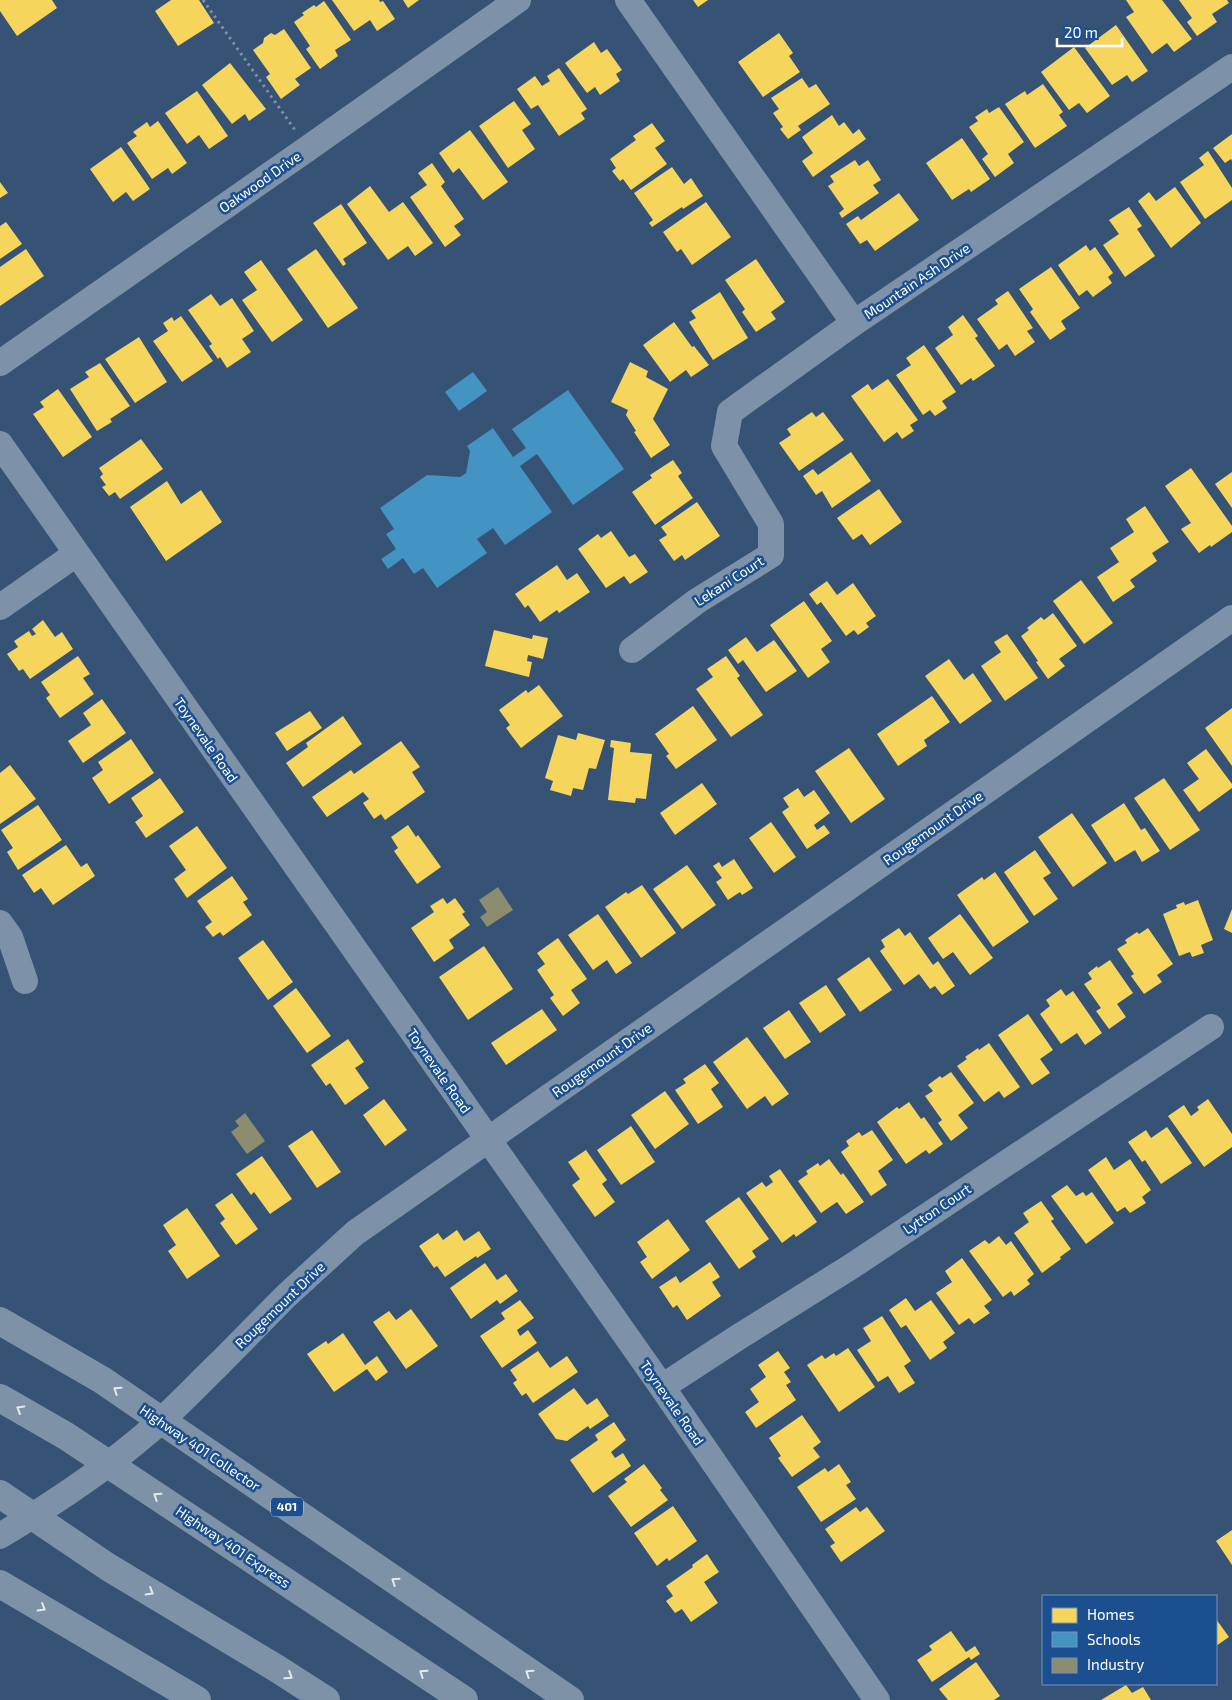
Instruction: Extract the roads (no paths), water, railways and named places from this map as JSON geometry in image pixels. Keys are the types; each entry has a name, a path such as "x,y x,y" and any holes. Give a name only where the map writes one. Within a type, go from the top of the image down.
{"highway":[{"name":"Highway 401 Collector","path":"0,1321 102,1380 570,1700"},
{"name":"Highway 401 Express","path":"0,1398 66,1436 464,1700"},
{"path":"0,1494 108,1567 326,1700"},
{"path":"0,1519 108,1567"},
{"path":"0,1584 197,1700"}],"street":[{"name":"Oakwood Drive","path":"0,362 518,0"},
{"name":"Mountain Ash Drive","path":"628,0 854,323 1232,67"},
{"name":"Lekani Court","path":"632,650 697,601 770,555 771,524 724,446 730,412 854,323"},
{"name":"Toynevale Road","path":"0,444 662,1388 878,1700"},
{"path":"0,607 76,554"},
{"name":"Rougemount Drive","path":"0,1536 46,1508 148,1433 286,1296 355,1233 1232,618"},
{"path":"0,923 10,937 25,981"},
{"name":"Lytton Court","path":"662,1388 737,1338 852,1266 1211,1028"}]}
